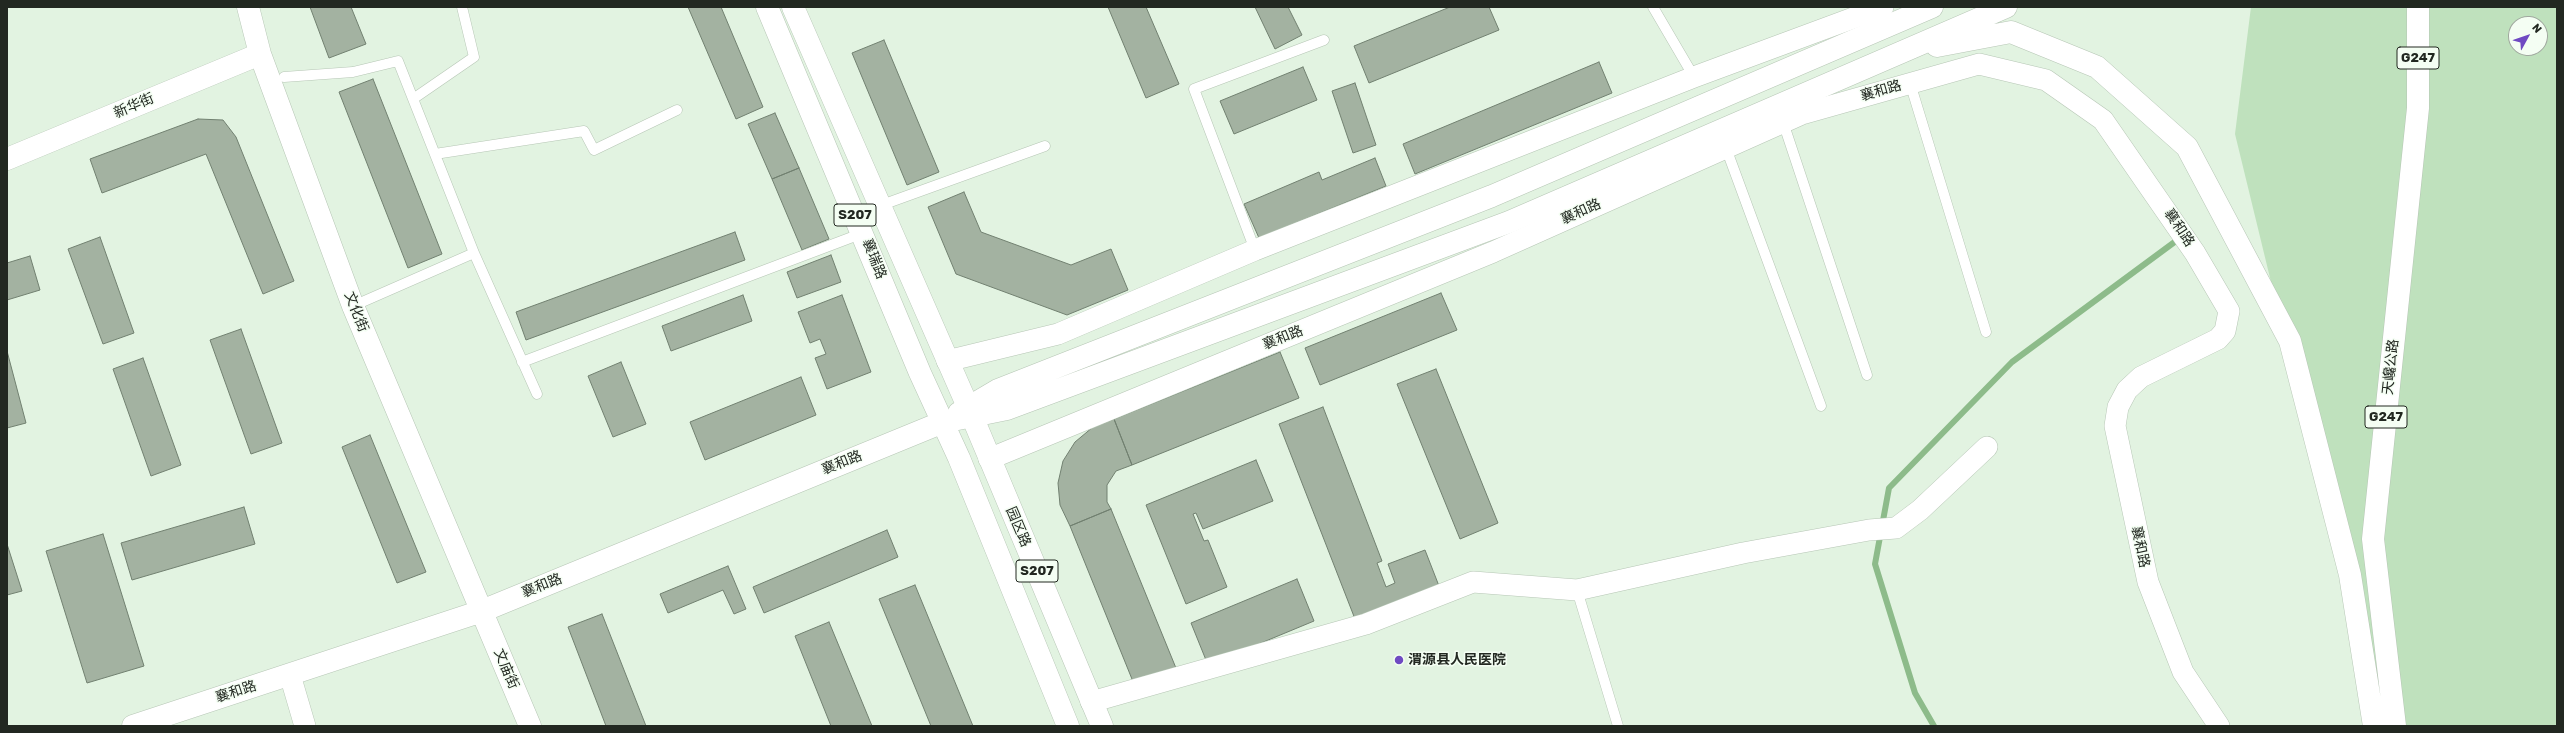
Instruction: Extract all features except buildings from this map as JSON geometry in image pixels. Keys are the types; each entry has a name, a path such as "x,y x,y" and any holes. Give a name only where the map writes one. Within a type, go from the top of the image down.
{"main road":[{"name":"文化街","path":"248,7 260,54 353,306 482,611"},
{"name":"襄瑞路","path":"767,7 942,422"},
{"name":"襄瑞路","path":"793,7 972,416"},
{"path":"942,422 998,390 1492,196 1932,7"},
{"path":"942,422 1007,409 1509,222 1894,54 2006,7"},
{"name":"天巉公路","path":"2395,726 2373,539 2418,108 2418,7"},
{"path":"2418,108 2426,7"},
{"path":"1894,54 2011,32 2097,67 2187,147 2290,341 2350,575 2374,726"},
{"name":"新华街","path":"7,159 260,54"},
{"name":"园区路","path":"972,416 1102,726"},
{"name":"襄和路","path":"133,726 482,611 942,422"},
{"name":"园区路","path":"942,422 1068,726"},
{"name":"文庙街","path":"482,611 530,726"}],"street":[{"path":"947,361 1058,334 1255,250 1694,77 1856,11 1883,7"},
{"name":"襄和路","path":"990,459 1493,252 1802,114 1979,64 2046,80 2103,120 2195,253 2229,311 2225,331 2218,339 2158,368 2136,381 2127,390 2118,407 2115,426 2148,582 2183,672 2219,726"},
{"path":"1092,702 1366,624 1473,582 1577,590 1743,553 1869,530 1896,528 1920,510 1987,447"},
{"path":"290,674 305,726"}],"lane":[{"path":"413,99 474,57 462,7"},
{"path":"1653,7 1694,77"},
{"path":"1255,250 1194,89 1324,40"},
{"path":"284,77 353,72 398,61 474,253 537,394"},
{"path":"1910,83 1986,332"},
{"path":"435,154 584,131 594,150 677,110"},
{"path":"1783,122 1867,375"},
{"path":"879,206 1044,146"},
{"path":"1726,148 1821,406"},
{"path":"522,362 863,233"},
{"path":"353,306 474,253"},
{"path":"1577,590 1618,726"}],"green space":[{"path":"2251,7 2557,7 2557,726 2379,726 2235,134"}],"waterway":[{"path":"1934,726 1915,693 1875,564 1889,488 2012,362 2180,238"}],"place":[{"name":"渭源县人民医院","path":"1399,660"}]}
